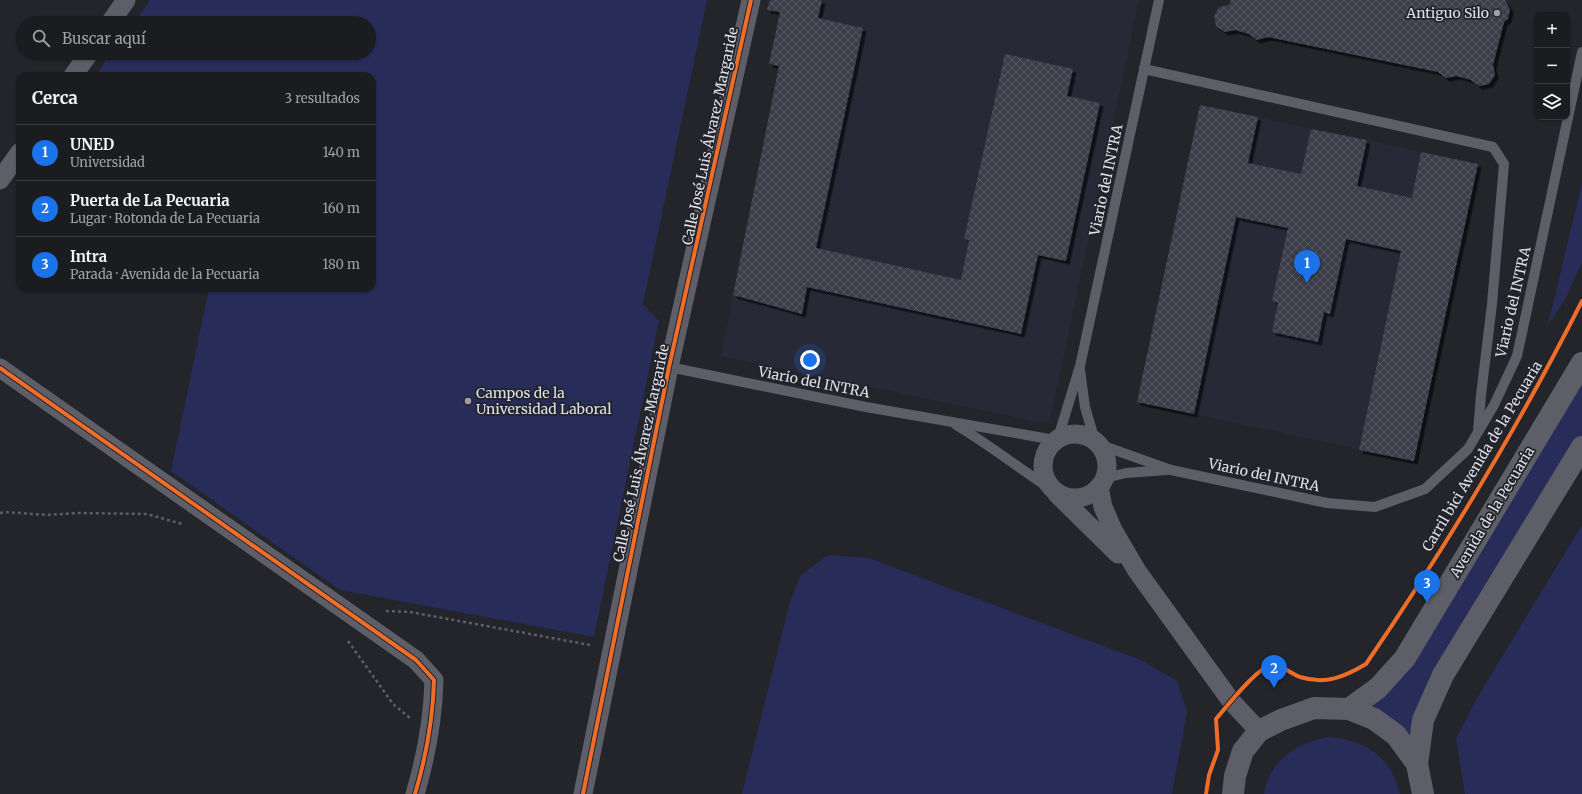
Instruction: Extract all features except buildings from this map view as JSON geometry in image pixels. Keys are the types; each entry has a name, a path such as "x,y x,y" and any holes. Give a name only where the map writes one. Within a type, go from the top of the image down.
{"street":[{"path":"115,16 126,0"},
{"name":"Calle José Luis Álvarez Margaride","path":"583,794 670,367 751,0"},
{"path":"76,72 84,60"},
{"path":"0,180 16,158"},
{"name":"Avenida de la Pecuaria","path":"1349,709 1378,688 1405,658 1582,363"},
{"path":"0,368 416,660 434,680 428,736 415,794"},
{"path":"1136,571 1047,484 1043,475 1042,466 1048,447 1057,439 1067,435 1077,434 1086,436 1096,442 1106,460 1102,483 1103,506 1113,530 1136,571 1231,701 1259,731"},
{"path":"1423,794 1417,764 1423,720 1443,675 1582,446"},
{"path":"1055,492 1075,499 1093,493 1102,483"},
{"path":"1233,794 1235,776 1243,751 1259,731 1281,720 1314,708 1349,709 1374,719 1396,735 1417,764"}],"lane":[{"name":"Viario del INTRA","path":"1080,366 1159,0"},
{"name":"Viario del INTRA","path":"1171,470 1327,503 1375,507 1425,489 1468,448 1494,405 1517,356 1582,52"},
{"path":"1144,69 1493,147 1504,164 1492,304 1480,395 1478,432"},
{"path":"1057,439 1080,366"},
{"path":"1080,366 1085,407 1096,442 1171,470"},
{"name":"Viario del INTRA","path":"670,367 953,422 1057,439"},
{"path":"953,422 991,446 1026,473 1055,492"},
{"path":"1102,483 1126,473 1171,470"}],"path":[{"path":"0,513 6,512 47,515 77,513 147,514 184,525"},
{"path":"381,611 410,612 612,649"}],"shaded area":[{"path":"150,0 707,0 643,304 659,321 594,637 340,590 171,471 208,292 376,292 376,72 98,72 106,60 376,60 376,16 139,16"},
{"path":"770,0 1139,0 1050,421 1038,422 721,356 779,66 780,12 767,10"},
{"path":"1200,105 1478,164 1414,461 1137,402"},
{"path":"1582,183 1582,263 1564,301 1548,325"},
{"path":"1582,363 1582,447 1445,672 1417,764 1349,709 1378,688"},
{"path":"1582,525 1582,794 1465,794 1456,739 1477,698"},
{"path":"828,555 869,558 1141,660 1177,681 1187,712 1172,794 742,794 790,602 800,576"},
{"path":"1329,737 1354,742 1375,753 1383,760 1390,770 1396,781 1400,794 1264,794 1272,771 1279,762 1296,748 1306,743"}],"cycle path":[{"path":"583,794 669,367 751,0"},
{"name":"Carril bici Avenida de la Pecuaria","path":"1206,794 1209,775 1218,750 1216,719 1260,671 1275,663 1300,677 1327,680 1350,673 1366,664 1424,576 1480,486 1533,394 1582,301"},
{"path":"0,368 416,660 434,680 428,737 415,794"}],"place":[{"name":"Antiguo Silo","path":"1497,13"},
{"name":"UNED","path":"1307,283"},
{"name":"Campos de la Universidad Laboral","path":"468,401"},
{"name":"Intra","path":"1427,603"},
{"name":"Puerta de La Pecuaria","path":"1274,688"}]}
